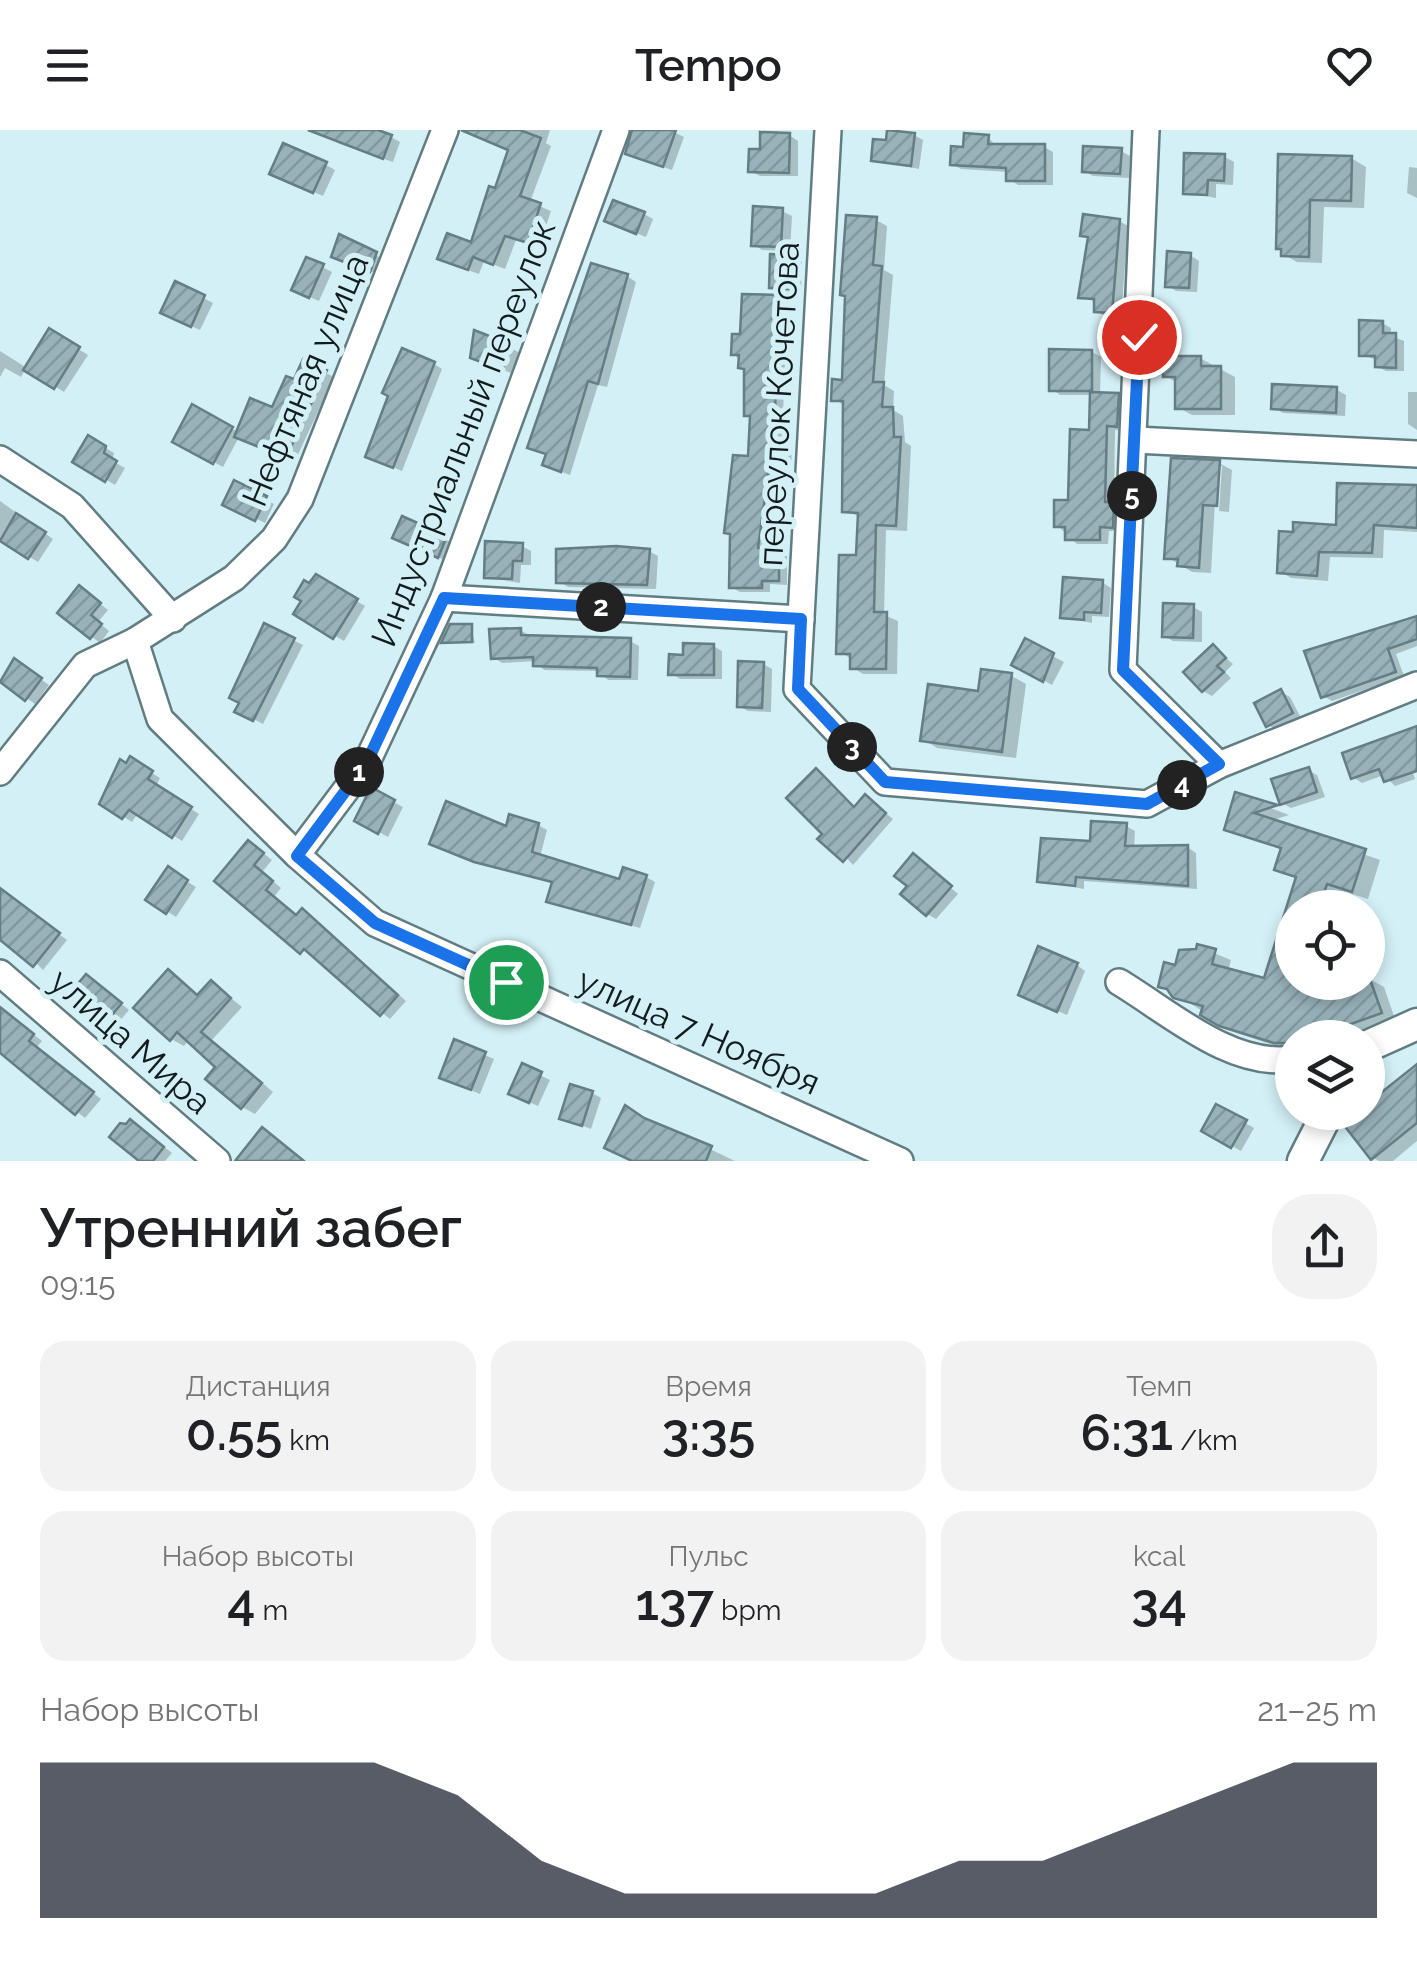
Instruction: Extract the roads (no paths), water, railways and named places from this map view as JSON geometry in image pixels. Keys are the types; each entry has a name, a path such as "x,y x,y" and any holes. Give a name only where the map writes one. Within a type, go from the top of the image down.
{"street":[{"name":"Нефтяная улица","path":"0,772 84,664 173,619 234,578 274,539 300,500 446,130"},
{"name":"Индустриальный переулок","path":"297,856 367,762 444,598 616,130"},
{"name":"переулок Кочетова","path":"828,130 798,689 885,782 1147,804 1219,764 1417,686"},
{"path":"1146,130 1123,670 1219,764"},
{"path":"1135,440 1417,454"},
{"path":"0,458 72,506 173,619"},
{"path":"444,598 801,619"},
{"name":"улица 7 Ноября","path":"136,641 160,718 297,856 375,923 900,1161"},
{"name":"улица Мира","path":"0,973 217,1161"},
{"path":"1119,982 1229,1049 1275,1061"},
{"path":"1385,1038 1417,1024"},
{"path":"1303,1161 1319,1130"}]}
